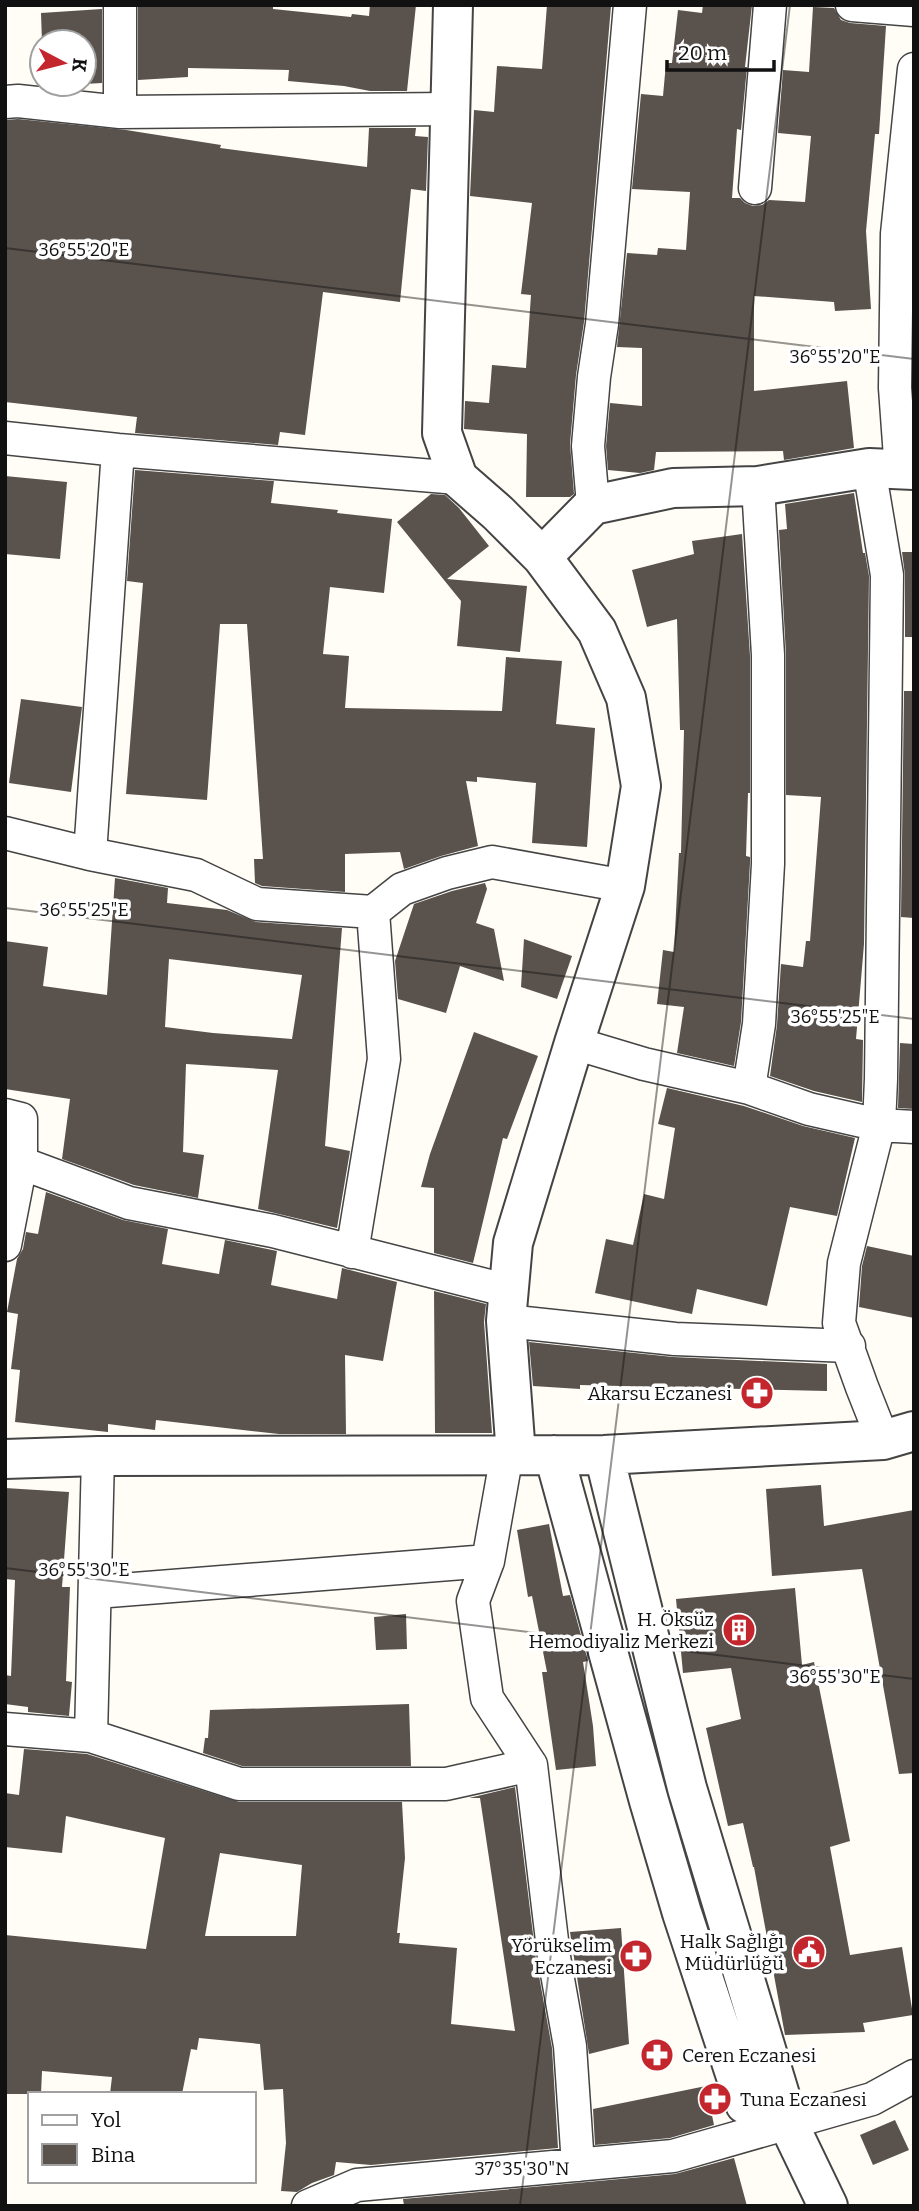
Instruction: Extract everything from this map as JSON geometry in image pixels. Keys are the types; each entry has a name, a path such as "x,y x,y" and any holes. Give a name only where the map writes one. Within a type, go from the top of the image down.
{"street":[{"path":"120,5 120,112"},
{"path":"453,5 442,433 458,478 542,557 597,631 626,698 641,786 625,886 513,1243 508,1306 512,1455 488,1561 473,1601 487,1698 531,1765 554,1957 570,2046 578,2165"},
{"path":"593,505 588,446 602,324 630,5"},
{"path":"755,188 770,5"},
{"path":"852,5 914,10"},
{"path":"899,1436 862,1387 839,1323 844,1263 878,1125 881,1079 887,575 895,470 897,234 914,69"},
{"path":"5,102 18,101 120,112 450,109"},
{"path":"5,438 458,478"},
{"path":"90,854 118,450"},
{"path":"542,557 593,505 673,488 758,486 895,470"},
{"path":"749,1088 759,1024 768,864 768,655 758,486"},
{"path":"5,833 90,854 196,875 257,904 373,912 402,889 447,873 492,862 625,886"},
{"path":"352,1252 384,1059 373,912"},
{"path":"574,1044 644,1064 749,1088 809,1110 878,1125 914,1127"},
{"path":"5,1115 21,1119 21,1163 5,1245"},
{"path":"21,1163 129,1203 273,1231 352,1252 508,1306 675,1339 849,1346"},
{"path":"5,1459 98,1456 604,1455 899,1436"},
{"path":"554,1455 649,1801 744,2105 789,2125"},
{"path":"604,1455 687,1788 789,2125 828,2206"},
{"path":"91,1736 98,1456"},
{"path":"96,1592 488,1561"},
{"path":"5,1728 91,1736 239,1784 446,1784 531,1765"},
{"path":"872,2099 914,2076"},
{"path":"308,2206 357,2185 673,2156 789,2125 872,2099 914,2094"}],"building":[{"path":"273,5 273,9 351,17 352,14 369,16 370,5 416,5 407,91 370,91 288,81 289,70 188,68 188,77 138,80 138,7"},
{"path":"547,5 611,6 584,322 570,444 574,494 570,497 526,497 527,434 464,429 465,401 489,403 492,365 526,368 531,295 521,294 532,203 470,196 474,110 494,112 497,66 542,69"},
{"path":"703,5 752,5 741,130 737,129 732,198 740,198 753,206 762,205 769,200 805,202 811,136 778,133 783,70 809,72 813,7 834,8 841,20 850,23 886,26 879,134 875,134 866,231 871,309 835,311 834,302 754,296 754,391 847,381 854,448 784,460 783,451 656,452 654,470 640,473 608,470 606,446 610,403 642,406 642,348 617,347 627,253 657,255 658,248 686,250 690,192 632,189 641,94 663,96 666,63 672,63 678,10 702,13"},
{"path":"102,9 102,83 98,83 98,28 42,28 41,13"},
{"path":"5,120 126,130 221,145 220,148 367,167 369,128 416,128 415,136 428,137 426,191 411,189 400,302 323,292 305,435 280,432 278,445 135,433 137,417 5,402"},
{"path":"135,470 274,481 271,503 392,519 384,593 330,587 323,654 349,656 345,708 502,711 506,657 562,661 556,724 595,728 587,847 532,843 536,783 477,777 477,782 466,781 478,846 404,869 400,852 345,854 345,892 262,886 255,883 254,859 263,859 247,624 220,624 207,800 126,794 143,583 127,581"},
{"path":"5,476 67,482 60,559 5,554"},
{"path":"854,493 869,576 864,944 856,1039 863,1040 862,1102 814,1091 770,1076 781,964 803,967 806,941 810,941 821,797 786,795 786,655 779,530 787,529 785,504"},
{"path":"431,494 445,495 459,508 489,546 447,579 527,586 520,652 457,646 461,601 397,522"},
{"path":"742,534 750,656 750,793 746,856 750,857 750,863 741,1022 734,1066 677,1053 684,1007 657,1004 663,950 674,952 681,853 684,730 680,730 677,619 647,627 632,570 694,554 692,541"},
{"path":"902,552 914,552 914,637 905,637 905,575"},
{"path":"904,691 914,691 914,918 901,917"},
{"path":"21,699 82,707 71,792 9,783"},
{"path":"115,878 168,888 167,903 227,910 256,922 342,928 325,1146 350,1151 337,1228 258,1209 278,1070 186,1064 183,1152 204,1155 198,1198 134,1185 62,1159 70,1099 5,1089 5,941 48,947 43,986 107,995","holes":["169,959 302,975 292,1039 165,1027"]},
{"path":"485,883 487,889 476,923 494,929 504,981 460,966 446,1013 398,999 395,961 414,904"},
{"path":"524,939 572,956 557,999 521,987"},
{"path":"474,1032 538,1056 507,1139 503,1138 473,1263 434,1253 434,1188 421,1187 430,1154"},
{"path":"900,1043 914,1044 914,1109 898,1108"},
{"path":"667,1088 744,1106 803,1126 855,1138 837,1216 790,1207 767,1306 697,1289 692,1314 595,1293 606,1239 633,1245 644,1194 664,1199 675,1128 658,1124"},
{"path":"46,1192 123,1220 168,1229 162,1264 219,1274 225,1240 277,1251 271,1285 337,1299 342,1268 397,1282 383,1361 345,1355 346,1434 279,1434 156,1420 155,1430 108,1424 108,1432 15,1422 20,1370 11,1369 18,1314 7,1312 17,1259 23,1249 26,1232 38,1234"},
{"path":"867,1246 914,1256 914,1318 859,1307 862,1266"},
{"path":"434,1291 486,1304 484,1322 492,1433 435,1433"},
{"path":"529,1342 673,1357 827,1364 827,1391 580,1385 580,1389 533,1386"},
{"path":"821,1485 824,1526 914,1510 914,1773 899,1774 862,1569 772,1576 766,1489"},
{"path":"5,1488 69,1492 62,1587 70,1587 66,1681 72,1682 69,1716 28,1712 28,1707 5,1704 5,1675 11,1676 15,1580 5,1579"},
{"path":"549,1524 563,1596 570,1595 588,1661 583,1662 596,1766 556,1770 542,1672 547,1672 532,1596 528,1597 517,1530"},
{"path":"795,1588 802,1665 814,1662 850,1841 830,1847 850,1955 902,1947 913,2015 863,2023 865,2032 785,2035 754,1867 743,1823 728,1826 706,1728 741,1719 731,1668 683,1673 676,1599"},
{"path":"406,1614 407,1649 376,1650 374,1617"},
{"path":"409,1704 411,1766 242,1766 203,1753 205,1738 208,1738 210,1710"},
{"path":"24,1749 87,1754 239,1802 402,1802 405,1858 397,1933 400,1933 399,1943 457,1948 451,2024 515,2031 480,1798 469,1798 515,1787 536,1959 552,2048 558,2148 371,2165 336,2162 334,2175 297,2192 281,2191 286,2143 283,2089 264,2090 260,2044 199,2038 197,2050 191,2049 182,2092 110,2092 112,2077 42,2071 41,2092 5,2094 5,1935 146,1949 165,1838 66,1816 62,1853 5,1847 5,1793 19,1795","holes":["220,1853 302,1865 296,1936 205,1936"]},
{"path":"621,1928 629,2044 589,2054 570,1932"},
{"path":"706,2086 714,2125 670,2138 595,2145 593,2109"},
{"path":"895,2120 909,2150 873,2165 860,2135"},
{"path":"734,2158 747,2206 404,2206 403,2199 675,2174"}],"place":[{"name":"Akarsu Eczanesi","path":"757,1393"},
{"name":"H. Öksüz Hemodiyaliz Merkezi","path":"739,1630"},
{"name":"Halk Sağlığı Müdürlüğü","path":"809,1952"},
{"name":"Yörükselim Eczanesi","path":"636,1956"},
{"name":"Ceren Eczanesi","path":"657,2055"},
{"name":"Tuna Eczanesi","path":"715,2099"}]}
